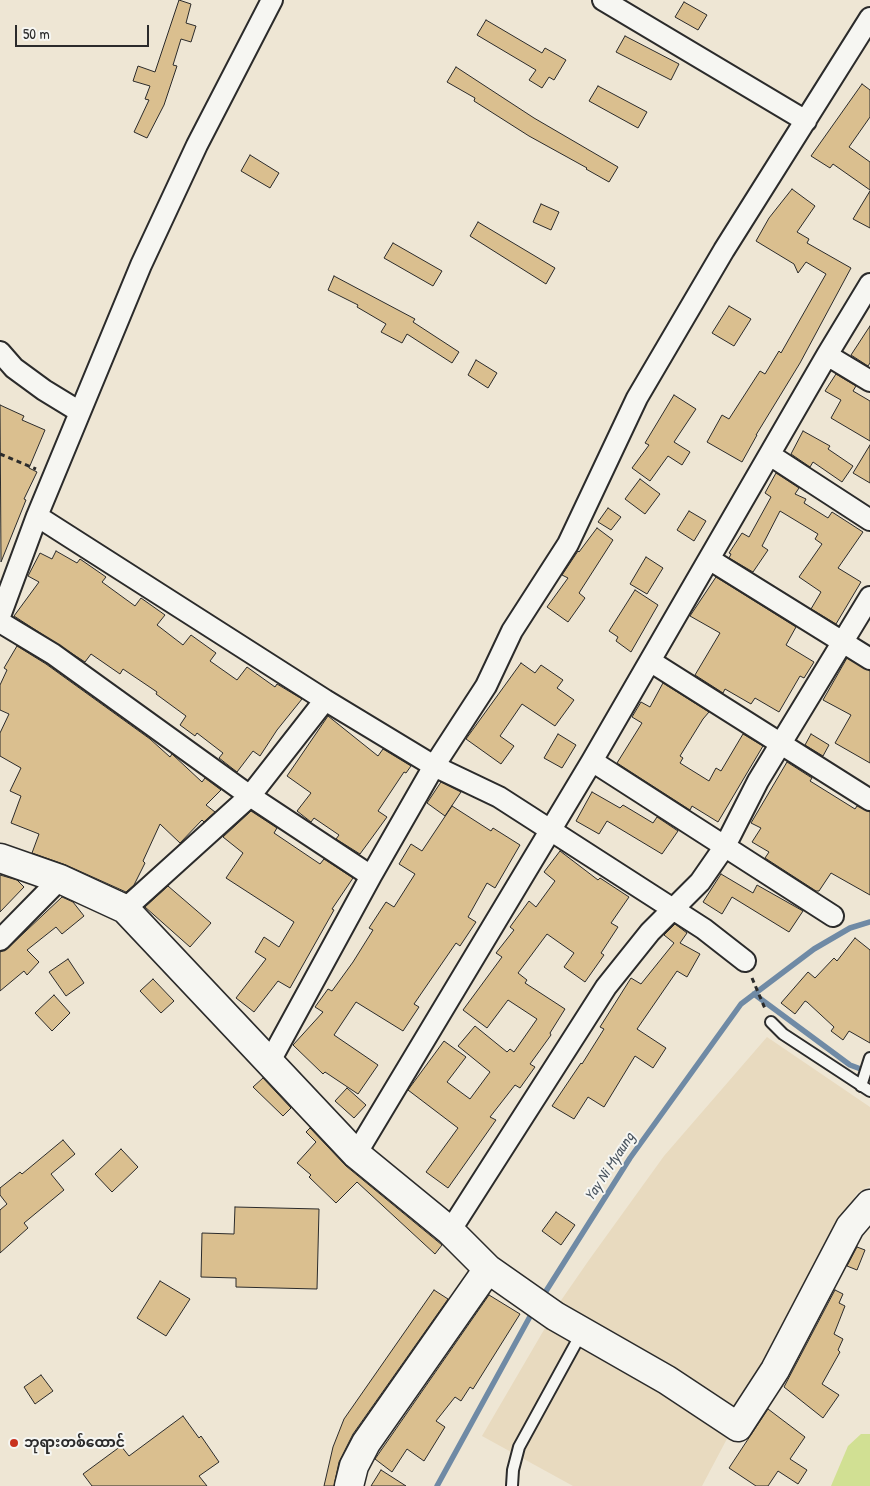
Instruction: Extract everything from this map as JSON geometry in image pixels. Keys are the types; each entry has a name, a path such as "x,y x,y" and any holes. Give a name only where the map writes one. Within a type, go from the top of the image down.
{"street":[{"path":"0,616 37,516 141,264 197,145 272,0"},
{"path":"604,0 806,122"},
{"path":"269,1063 370,876 434,766 486,686 512,631 568,544 637,398 724,250 870,18"},
{"path":"356,1154 592,761 826,355 870,284"},
{"path":"0,352 14,368 44,390 80,412"},
{"path":"826,355 870,381"},
{"path":"770,455 870,520"},
{"path":"37,516 325,700 434,766 499,797 704,928 745,961"},
{"path":"709,559 870,659"},
{"path":"450,1231 606,987 650,932 675,910 700,882 725,846 758,781 870,597"},
{"path":"0,622 53,654 250,796 370,876"},
{"path":"650,661 870,800"},
{"path":"125,909 250,796 325,700"},
{"path":"592,761 833,916"},
{"path":"0,858 60,879 125,909 356,1154 450,1231 488,1269 555,1316 667,1380 738,1427 776,1370 850,1227 870,1204"},
{"path":"0,940 60,879"},
{"path":"349,1486 354,1466 366,1442 488,1269"}],"lane":[{"path":"771,1022 783,1034 866,1088"},
{"path":"866,1088 867,1065"},
{"path":"512,1486 513,1470 519,1447 582,1332"}],"path":[{"path":"0,454 54,476"},
{"path":"745,961 771,1022"}],"shaded area":[{"path":"767,1037 870,1107 870,1186 857,1193 702,1486 573,1486 482,1436 562,1299 589,1260 664,1156"}],"green space":[{"path":"861,1434 870,1434 870,1486 831,1486 848,1446"}],"building":[{"path":"179,0 191,4 186,23 196,26 191,42 181,39 173,65 177,66 164,105 147,138 134,132 149,100 145,99 150,86 133,81 138,66 155,72"},
{"path":"684,2 707,15 698,30 675,17"},
{"path":"486,20 542,53 545,48 566,60 554,80 549,77 542,88 529,80 536,70 477,35"},
{"path":"625,36 679,64 671,80 616,52"},
{"path":"456,67 534,118 618,167 609,182 529,136 474,101 475,98 447,82"},
{"path":"862,84 870,90 870,117 849,147 870,162 870,190 833,164 830,168 811,156"},
{"path":"598,86 647,112 638,128 589,101"},
{"path":"250,155 279,173 270,188 241,171"},
{"path":"792,189 815,206 797,232 809,239 807,243 851,268 800,363 756,435 742,462 707,442 722,415 729,419 760,371 765,374 779,351 781,353 826,274 806,262 798,273 794,264 756,241 769,218"},
{"path":"870,191 870,228 853,219"},
{"path":"541,204 559,212 551,230 533,222"},
{"path":"478,222 555,268 546,284 470,236"},
{"path":"393,243 442,271 433,286 384,258"},
{"path":"334,276 415,319 413,322 459,352 452,363 407,334 402,343 381,332 386,324 357,307 358,305 328,290"},
{"path":"729,306 751,319 734,346 712,333"},
{"path":"870,326 870,363 868,366 851,355"},
{"path":"476,360 497,373 488,388 468,375"},
{"path":"836,374 856,386 853,391 870,401 870,441 831,418 841,400 825,391"},
{"path":"674,395 696,409 674,442 690,452 682,465 668,456 650,481 632,468 649,445 645,443"},
{"path":"0,405 24,416 22,420 45,430 29,468 37,472 24,499 26,500 1,562"},
{"path":"803,431 830,446 828,449 853,466 842,482 813,462 810,467 791,454"},
{"path":"870,445 870,483 853,473"},
{"path":"776,473 799,488 795,494 806,499 804,503 828,518 832,512 863,532 838,568 861,582 836,624 811,609 821,592 799,577 822,544 815,539 818,534 780,511 762,546 768,550 753,572 729,558 731,554 729,553 742,533 749,537 771,497 765,493"},
{"path":"640,479 660,494 645,514 625,499"},
{"path":"608,508 621,517 611,530 598,522"},
{"path":"689,511 706,521 694,541 677,530"},
{"path":"597,528 613,540 579,593 585,598 568,622 547,607 568,578 562,575 578,551"},
{"path":"56,551 77,563 80,559 106,577 102,582 135,606 141,598 165,615 157,625 183,645 191,635 216,653 210,661 237,680 247,667 275,687 277,684 302,699 277,730 260,756 253,751 237,772 219,758 223,753 197,733 195,736 180,725 186,716 156,694 157,692 123,669 120,674 91,654 85,662 14,616 39,582 28,576 40,553 52,559"},
{"path":"646,557 663,568 647,594 630,584"},
{"path":"716,577 796,627 786,645 814,662 804,678 800,676 779,712 755,698 751,704 725,689 723,693 695,675 720,633 690,616"},
{"path":"635,590 658,605 631,652 616,641 618,637 609,631"},
{"path":"17,646 46,664 150,739 170,757 172,754 202,782 205,778 221,790 206,805 215,812 204,822 202,820 180,843 160,824 134,885 126,892 66,865 32,853 39,834 11,823 21,796 10,791 21,768 0,756 0,733 9,714 0,710 0,685 7,670 4,668"},
{"path":"847,658 870,671 870,763 835,743 851,715 823,700"},
{"path":"521,663 535,673 541,665 563,680 557,688 574,700 555,726 522,704 500,736 514,746 501,764 466,739"},
{"path":"663,683 709,712 680,756 683,758 680,763 709,781 716,768 721,771 743,734 763,746 718,822 692,806 690,810 617,763 642,723 632,717 641,702 650,707"},
{"path":"328,716 378,756 383,749 411,766 406,773 404,772 378,811 387,817 360,854 336,839 339,835 314,818 311,822 297,811 311,793 287,776"},
{"path":"558,734 576,745 562,768 544,758"},
{"path":"811,734 829,745 823,756 805,745"},
{"path":"787,762 812,778 810,781 855,809 857,806 870,812 870,895 831,873 819,891 816,891 765,858 769,852 752,842 761,828 751,823"},
{"path":"441,782 461,792 445,816 427,803"},
{"path":"592,792 620,808 623,805 653,823 657,817 678,831 662,854 607,821 599,834 576,821"},
{"path":"452,806 491,831 493,828 520,845 495,888 487,883 468,917 476,922 460,946 456,943 414,1004 419,1007 403,1031 356,1002 334,1035 378,1065 358,1094 325,1072 323,1074 293,1045 323,1012 315,1007 328,989 332,991 353,962 373,930 369,928 386,902 394,907 415,874 399,864 411,844 422,851"},
{"path":"251,811 277,828 274,833 320,864 324,859 353,878 332,909 334,910 290,988 278,981 254,1012 236,998 266,959 255,952 264,937 279,947 294,922 226,878 243,853 223,837"},
{"path":"560,851 598,880 600,878 629,897 611,923 618,927 601,953 604,955 585,982 564,967 574,953 547,934 518,973 527,980 525,983 565,1009 550,1033 551,1035 530,1064 535,1067 520,1088 515,1085 490,1117 496,1120 448,1188 426,1172 458,1128 408,1090 444,1041 466,1057 447,1082 470,1099 490,1072 458,1046 475,1026 507,1052 510,1049 514,1052 537,1019 508,1000 487,1028 463,1010 502,957 496,953 514,930 510,927 529,901 536,907 555,881 544,872"},
{"path":"721,874 753,893 757,885 803,911 789,932 732,897 722,914 703,902"},
{"path":"0,875 17,880 24,887 0,912"},
{"path":"168,886 211,923 190,947 145,907"},
{"path":"62,897 73,902 84,916 62,934 56,927 27,950 39,962 27,975 24,971 0,991 0,952 8,948"},
{"path":"675,924 687,933 680,943 700,954 687,977 677,971 637,1029 666,1048 653,1068 635,1056 604,1107 588,1097 574,1119 552,1106 604,1029 600,1027 631,978 641,984 674,943 664,935"},
{"path":"855,938 870,950 870,1043 849,1031 843,1040 831,1031 834,1027 805,1001 795,1014 781,1003 808,972 815,978 834,958 837,961"},
{"path":"68,959 84,983 66,996 49,972"},
{"path":"153,979 174,1001 161,1013 140,991"},
{"path":"54,995 70,1013 52,1031 35,1013"},
{"path":"263,1078 291,1108 283,1116 253,1087"},
{"path":"347,1088 366,1105 354,1118 335,1101"},
{"path":"310,1128 346,1166 442,1245 435,1254 357,1182 336,1203 309,1177 311,1175 297,1163 316,1142 306,1132"},
{"path":"63,1140 75,1154 51,1174 64,1190 24,1223 28,1228 0,1253 0,1210 7,1204 0,1195 0,1188 20,1172 22,1174"},
{"path":"121,1149 138,1167 112,1192 95,1174"},
{"path":"235,1207 319,1209 317,1289 236,1287 236,1278 201,1277 202,1233 234,1234"},
{"path":"556,1212 575,1225 561,1245 542,1231"},
{"path":"857,1247 865,1250 857,1270 847,1266"},
{"path":"160,1281 190,1299 166,1336 137,1318"},
{"path":"434,1290 448,1299 353,1434 339,1462 334,1486 324,1486 333,1447 344,1419"},
{"path":"835,1290 843,1294 839,1303 845,1306 834,1334 843,1339 838,1350 840,1352 822,1384 839,1395 823,1418 784,1387"},
{"path":"489,1295 520,1314 473,1389 470,1387 461,1401 455,1397 436,1421 445,1427 424,1461 407,1449 392,1472 375,1459"},
{"path":"41,1375 53,1391 35,1404 24,1387"},
{"path":"768,1409 805,1437 790,1459 807,1470 798,1484 778,1471 768,1486 756,1486 729,1468"},
{"path":"183,1416 199,1438 201,1436 219,1462 199,1476 207,1486 92,1486 83,1474 121,1446 129,1456"},
{"path":"381,1470 406,1486 371,1486"}],"waterway":[{"name":"Yay Ni Myaung","path":"541,1299 630,1158 741,1004 814,949 850,928 870,922"},
{"path":"754,994 850,1065 866,1071"},
{"name":"Yay Ni Myaung","path":"437,1486 533,1311"}],"place":[{"name":"ဘုရားတစ်ထောင်","path":"14,1443"}]}
